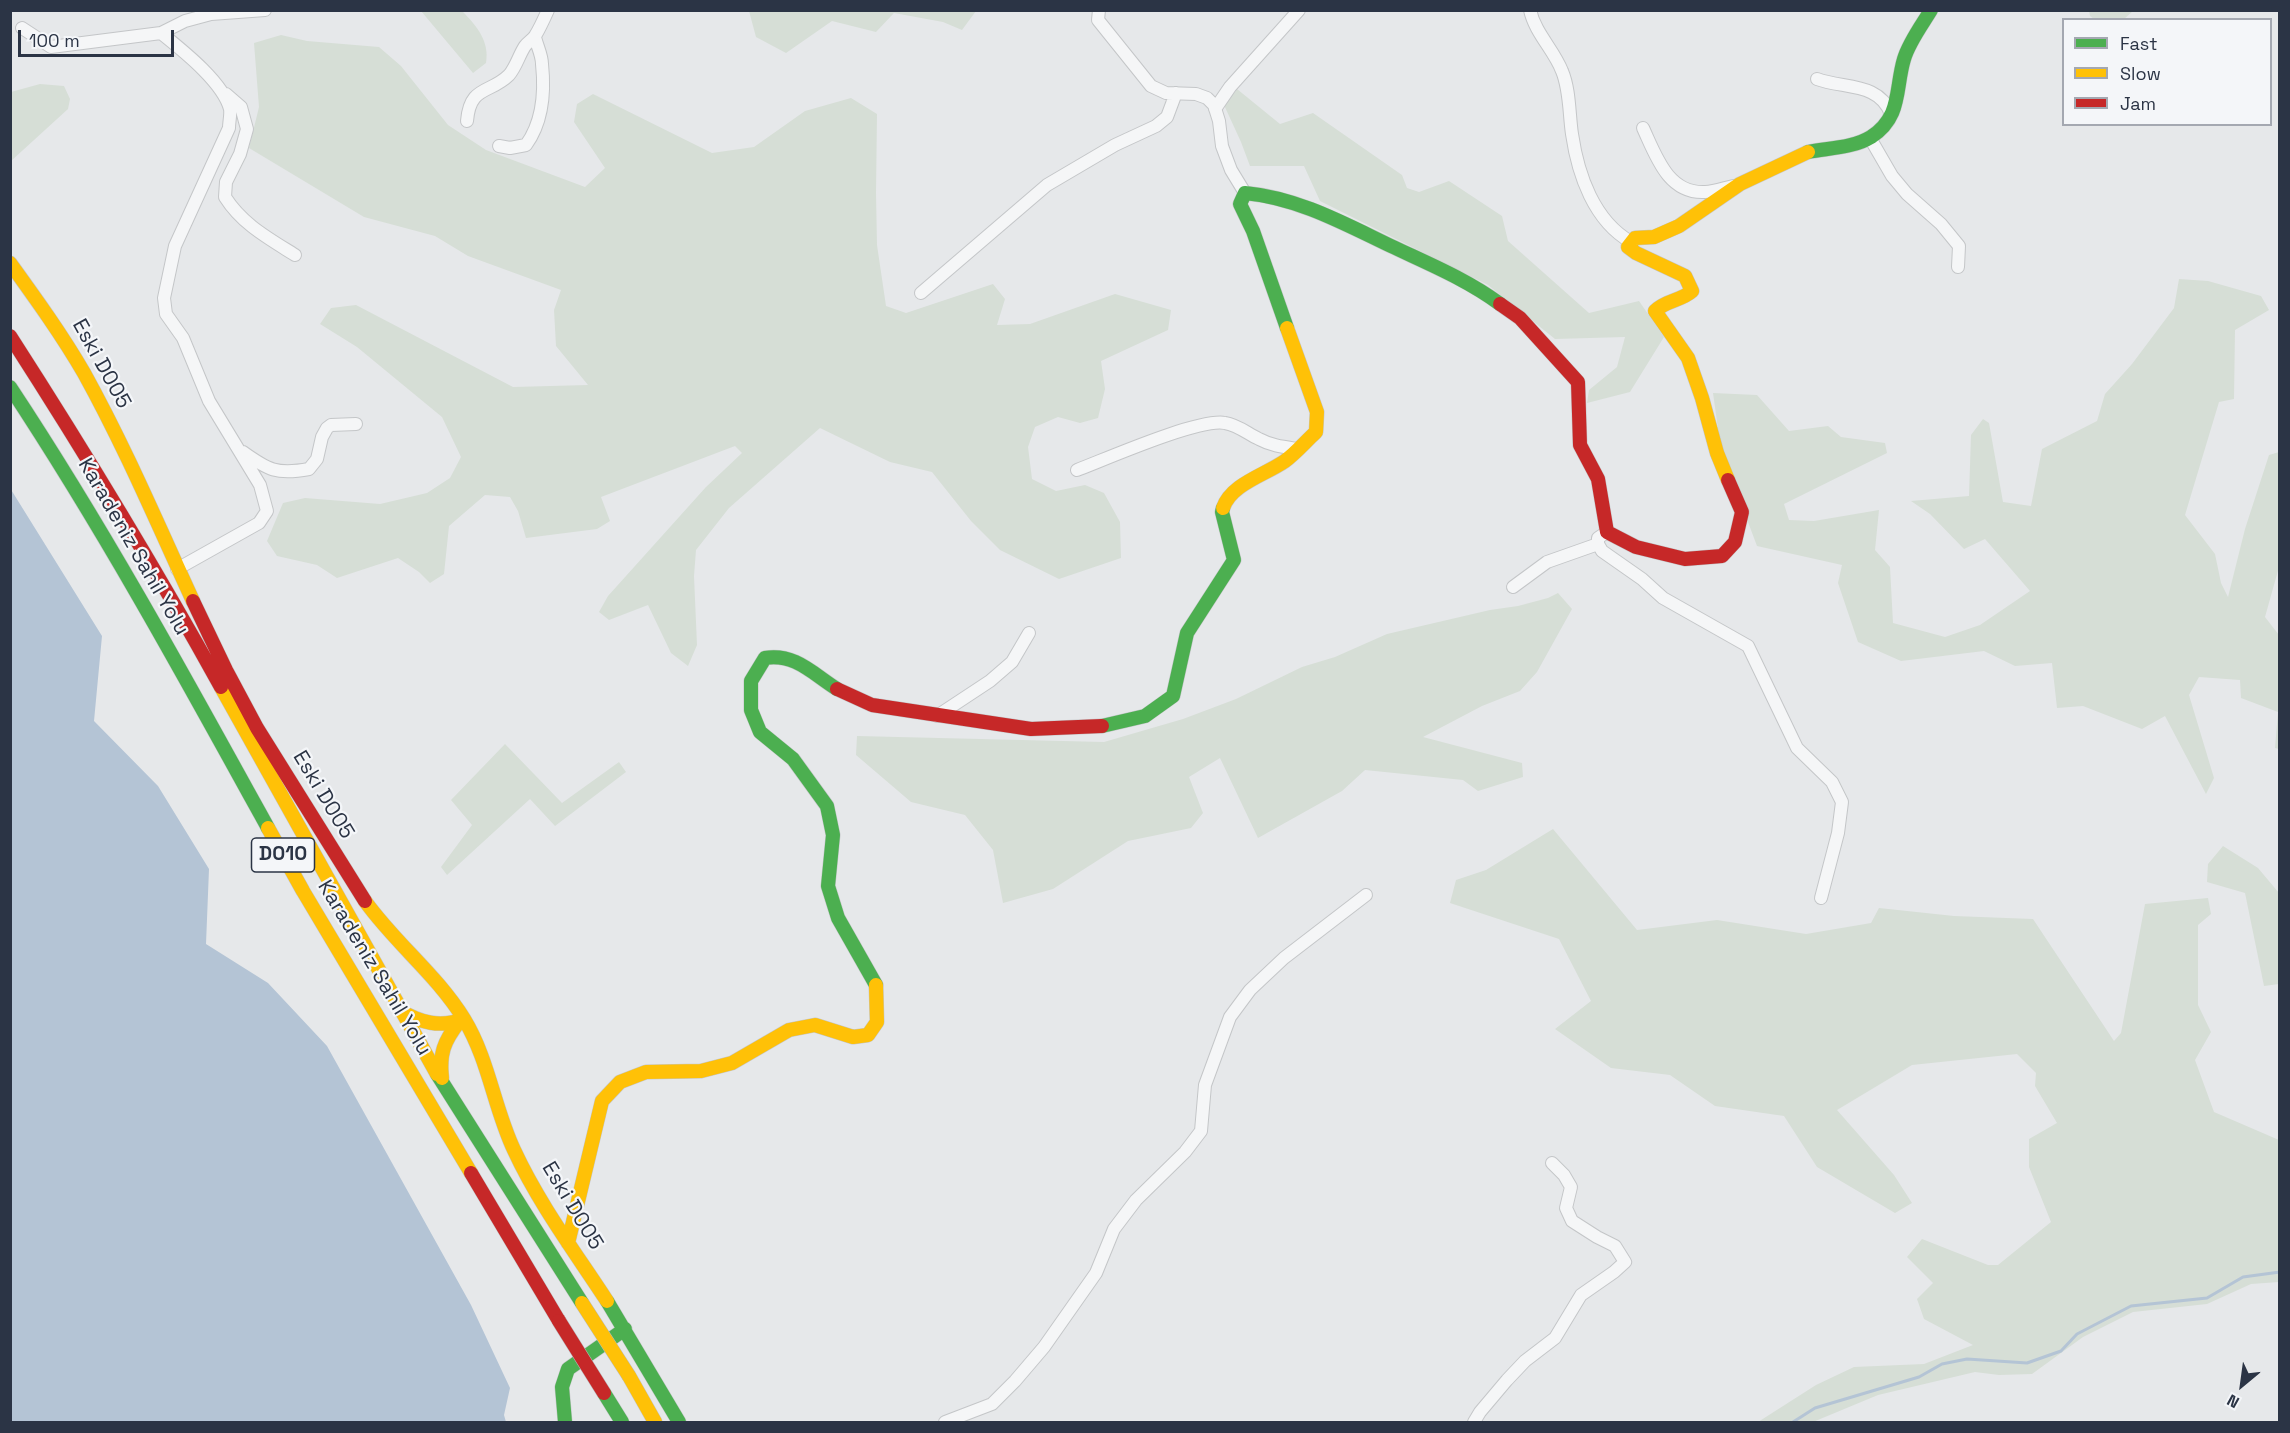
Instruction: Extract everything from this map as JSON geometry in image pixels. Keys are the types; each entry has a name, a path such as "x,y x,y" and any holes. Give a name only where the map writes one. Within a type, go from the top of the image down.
{"main road":[{"path":"568,1244 602,1101 620,1082 646,1072 701,1071 732,1063 789,1030 815,1025 853,1036 868,1035 877,1022 876,983 838,918 828,886 833,835 827,806 793,759 760,732 751,710 751,681 765,657 778,656 799,662 836,689 872,705 1031,729 1102,726 1145,716 1173,696 1187,633 1234,560 1222,512 1226,499 1239,488 1286,460 1316,432 1317,412 1253,231 1240,204 1245,193 1267,195 1307,206 1474,285 1520,318 1578,382 1580,445 1598,479 1607,532 1636,547 1685,559 1722,556 1735,542 1742,512 1717,453 1688,357 1655,311 1661,303 1686,298 1692,291 1685,276 1628,247 1635,238 1654,237 1679,226 1740,184 1809,152 1845,146 1870,138 1887,123 1898,99 1904,58 1931,10"},
{"name":"Eski D005","path":"10,263 39,298 88,378 141,486 216,651 256,728 323,838 373,912 445,991 485,1066 504,1128 515,1152 568,1244 625,1329 679,1422"},
{"name":"Karadeniz Sahil Yolu","path":"10,336 85,453 177,608 399,1009"},
{"name":"Karadeniz Sahil Yolu","path":"10,387 57,458 155,623 303,891 559,1321 622,1422"},
{"path":"399,1009 422,1023 438,1025 461,1020"},
{"name":"D010","path":"399,1009 442,1083 629,1376 655,1422"},
{"path":"442,1083 440,1050 444,1041 461,1020"},
{"path":"566,1422 562,1386 568,1369 625,1329"}],"street":[{"path":"22,28 51,47 161,33 185,21 211,14 265,10"},
{"path":"467,121 468,108 475,97 490,86 503,81 511,73 526,45 535,37 548,10"},
{"path":"1099,10 1098,20 1151,86 1166,93 1196,94 1208,99 1219,121 1222,146 1231,171 1245,193"},
{"path":"1215,109 1230,87 1299,10"},
{"path":"1530,10 1542,37 1562,71 1572,136 1581,174 1594,206 1617,234 1631,243"},
{"path":"161,33 181,49 220,90 241,107 248,129 240,154 226,183 225,197 234,211 253,228 295,255"},
{"path":"499,146 526,146 533,135 541,111 542,63 535,37"},
{"path":"1816,79 1832,85 1868,90 1884,100 1891,114"},
{"path":"177,569 259,523 267,511 260,485 209,401 183,338 166,314 164,298 175,246 229,128 230,110 220,90"},
{"path":"921,293 1047,185 1115,145 1156,126 1167,117 1176,93"},
{"path":"1643,128 1658,162 1673,182 1690,190 1706,192 1740,184"},
{"path":"1870,138 1892,176 1907,194 1941,224 1959,246 1958,267"},
{"path":"1077,470 1173,433 1213,422 1235,426 1275,446 1298,449"},
{"path":"237,448 264,467 278,471 309,469 317,459 322,437 327,428 331,425 356,424"},
{"path":"1607,532 1598,538 1602,551 1642,579 1663,598 1748,646 1797,748 1832,782 1842,802 1838,833 1821,898"},
{"path":"1513,587 1547,562 1598,544"},
{"path":"937,716 990,681 1012,662 1029,633"},
{"path":"945,1422 992,1404 1015,1382 1044,1347 1096,1273 1114,1229 1136,1200 1185,1152 1201,1131 1205,1085 1230,1017 1250,990 1284,958 1366,895"},
{"path":"1474,1422 1519,1368 1555,1338 1581,1295 1625,1262 1616,1246 1572,1221 1566,1208 1571,1187 1564,1175 1552,1163"}],"shaded area":[{"path":"749,10 976,11 962,30 943,22 894,13 876,32 832,21 786,53 756,37"},
{"path":"2089,10 2133,11 2125,18 2093,18"},
{"path":"421,11 462,11 473,22 484,41 486,63 473,73"},
{"path":"281,35 307,41 379,47 401,66 448,125 486,150 585,187 605,168 574,122 577,104 593,94 712,153 754,147 805,111 851,98 877,114 877,245 886,306 906,313 993,284 1005,299 997,325 1030,324 1115,294 1171,310 1168,330 1101,361 1105,389 1098,418 1080,423 1058,417 1035,427 1028,447 1032,479 1056,491 1085,485 1104,493 1120,522 1121,558 1059,579 1000,550 971,521 932,472 890,462 820,428 729,508 696,550 694,576 697,645 688,666 671,653 648,605 609,620 599,612 608,596 706,487 742,453 735,446 601,497 610,521 597,529 526,538 518,511 510,497 485,495 449,526 444,574 430,583 419,572 398,558 337,578 317,565 277,556 267,541 283,503 305,498 380,504 427,493 450,478 461,457 442,417 357,347 320,324 331,308 356,305 513,387 588,385 556,346 554,310 561,290 468,256 435,236 364,217 249,148 259,107 254,43"},
{"path":"40,84 64,86 70,99 68,109 11,161 11,92"},
{"path":"1237,89 1280,124 1313,113 1402,175 1407,188 1419,192 1449,181 1502,216 1508,241 1589,313 1639,301 1664,337 1630,392 1587,403 1589,390 1617,367 1625,337 1555,339 1488,285 1320,201 1304,166 1250,166 1224,105"},
{"path":"2179,279 2208,281 2261,296 2269,310 2235,330 2234,399 2219,402 2185,515 2215,554 2221,583 2228,597 2245,529 2269,455 2279,452 2279,567 2265,617 2279,635 2279,749 2275,748 2278,712 2241,698 2240,680 2199,677 2189,695 2214,778 2206,794 2165,716 2142,729 2083,706 2057,708 2052,663 2015,666 1984,651 1901,661 1858,642 1838,583 1842,565 1757,546 1721,450 1713,393 1757,395 1789,431 1828,426 1841,437 1885,443 1887,453 1784,504 1789,520 1814,521 1879,510 1875,550 1890,567 1893,623 1945,637 1980,625 2030,591 1985,539 1964,549 1930,514 1911,501 1969,496 1971,435 1983,419 1989,423 2003,502 2031,506 2042,449 2097,421 2105,394 2132,364 2174,308"},
{"path":"1558,593 1572,609 1537,672 1520,691 1482,706 1423,737 1522,763 1523,777 1478,791 1463,780 1365,770 1342,791 1258,838 1220,758 1189,777 1203,813 1191,828 1128,841 1053,889 1003,903 993,850 965,815 911,802 856,755 857,736 1104,742 1183,719 1236,699 1302,667 1335,657 1387,634 1490,610 1518,606"},
{"path":"505,744 562,803 619,762 626,772 555,826 530,799 447,875 441,867 472,825 451,800"},
{"path":"1553,829 1637,930 1717,920 1806,934 1871,923 1879,908 1954,916 2033,919 2114,1041 2121,1033 2145,904 2208,898 2211,914 2198,925 2198,1005 2211,1032 2195,1060 2214,1112 2279,1140 2279,1282 2251,1284 2207,1304 2133,1312 2083,1337 2032,1374 1999,1375 1975,1372 1878,1395 1813,1422 1758,1422 1816,1385 1854,1367 1924,1364 1973,1345 1924,1319 1917,1299 1933,1283 1907,1257 1922,1239 1988,1265 1998,1265 2051,1222 2029,1167 2029,1139 2057,1123 2035,1086 2036,1073 2017,1054 1912,1065 1837,1110 1894,1175 1912,1203 1895,1213 1817,1167 1784,1116 1715,1106 1670,1075 1611,1068 1555,1029 1591,1001 1559,939 1450,903 1456,880 1486,870"},
{"path":"2223,846 2258,868 2279,893 2279,984 2264,986 2245,893 2207,882 2208,864"}],"water":[{"path":"10,488 102,636 94,721 158,786 209,869 206,944 268,983 327,1046 471,1305 510,1388 504,1415 506,1422 11,1422"}],"waterway":[{"path":"1793,1422 1815,1408 1919,1377 1942,1364 1967,1359 2027,1363 2061,1351 2077,1334 2131,1306 2207,1298 2243,1277 2280,1272"}],"traffic: fast":[{"path":"1808,152 1864,141 1888,121 1896,102 1906,53 1931,10"},
{"path":"1287,328 1253,231 1240,204 1245,193 1283,200 1338,220 1447,272 1500,304"},
{"path":"10,387 111,550 268,828"},
{"path":"1102,726 1145,716 1173,696 1187,633 1234,560 1222,512 1223,508"},
{"path":"837,689 795,662 776,657 765,658 751,681 751,710 760,732 793,759 827,806 833,835 828,886 838,918 876,985"},
{"path":"437,1074 582,1303"},
{"path":"607,1301 679,1422"},
{"path":"565,1422 562,1387 568,1369 625,1329"},
{"path":"604,1393 622,1422"}],"traffic: slow":[{"path":"1728,480 1717,453 1688,358 1655,311 1692,291 1685,276 1628,247 1635,238 1654,237 1679,226 1740,184 1808,152"},
{"path":"10,263 58,331 84,373 127,458 193,601"},
{"path":"1223,508 1233,492 1285,461 1316,432 1317,412 1287,328"},
{"path":"221,687 437,1074"},
{"path":"268,828 471,1173"},
{"path":"365,901 389,931 429,973 464,1019 480,1051 501,1118 524,1170 607,1301"},
{"path":"568,1243 602,1101 620,1082 646,1072 701,1071 732,1063 789,1030 815,1025 853,1037 868,1035 877,1022 876,985"},
{"path":"399,1010 431,1023 439,1024 464,1019"},
{"path":"442,1078 441,1062 444,1048 459,1022"},
{"path":"582,1303 629,1376"},
{"path":"629,1376 655,1422"}],"traffic: jam":[{"path":"1500,304 1520,318 1578,382 1580,445 1598,479 1607,532 1636,547 1685,559 1722,556 1735,542 1742,512 1728,480"},
{"path":"10,336 171,598 221,687"},
{"path":"193,601 257,728 365,901"},
{"path":"837,689 872,705 1031,729 1102,726"},
{"path":"471,1173 559,1321"},
{"path":"559,1321 604,1393"}]}
